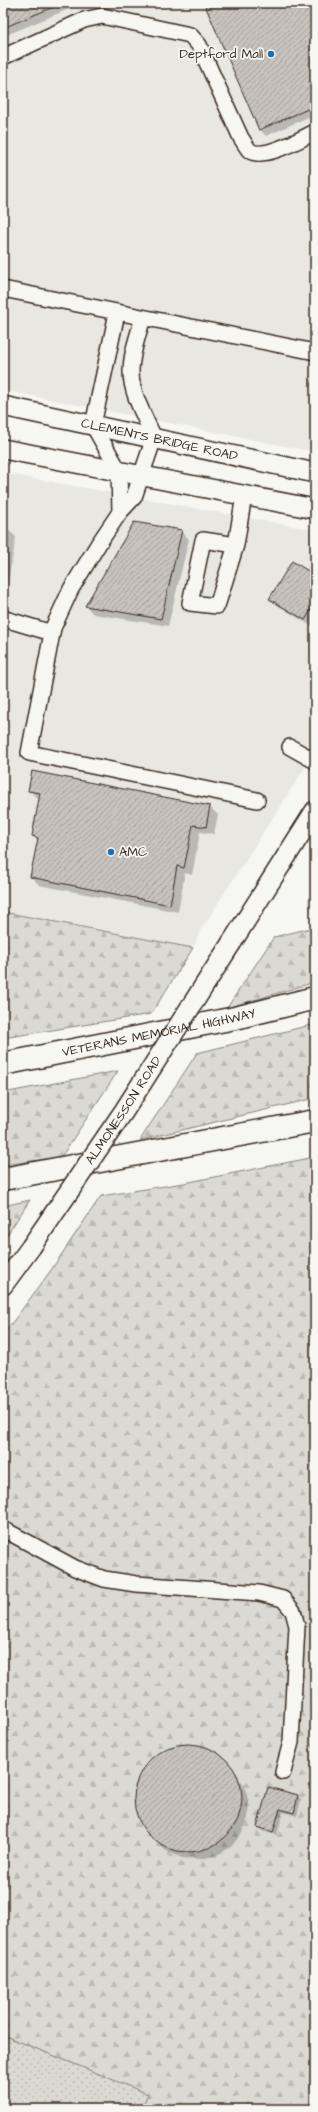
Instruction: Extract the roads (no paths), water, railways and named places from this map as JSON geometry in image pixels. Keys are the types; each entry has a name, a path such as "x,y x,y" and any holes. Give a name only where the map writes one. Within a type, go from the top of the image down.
{"highway":[{"name":"VETERANS MEMORIAL HIGHWAY","path":"3,1064 235,1018 315,998"},
{"path":"3,1179 315,1121"}],"main road":[{"name":"CLEMENTS BRIDGE ROAD","path":"3,406 315,473"},
{"path":"3,449 315,509"},
{"name":"ALMONESSON ROAD","path":"3,1285 31,1247 124,1111 315,811"}],"lane":[{"path":"3,57 84,20 102,16 190,35 199,45 241,138 250,150 258,154 270,152 315,132"},
{"path":"3,290 315,352"},
{"path":"117,313 93,425 119,471 120,512"},
{"path":"143,318 132,356 130,373 136,394 154,438 134,497 120,512 71,589 52,633 29,753 257,800"},
{"path":"236,545 244,495"},
{"path":"5,619 52,633"},
{"path":"290,747 315,761"},
{"path":"3,1529 75,1568 104,1579 136,1584 259,1593 283,1600 293,1611 297,1626 291,1742 283,1772"}],"place":[{"name":"Deptford Mall","path":"271,54"},
{"name":"AMC","path":"111,852"}]}
